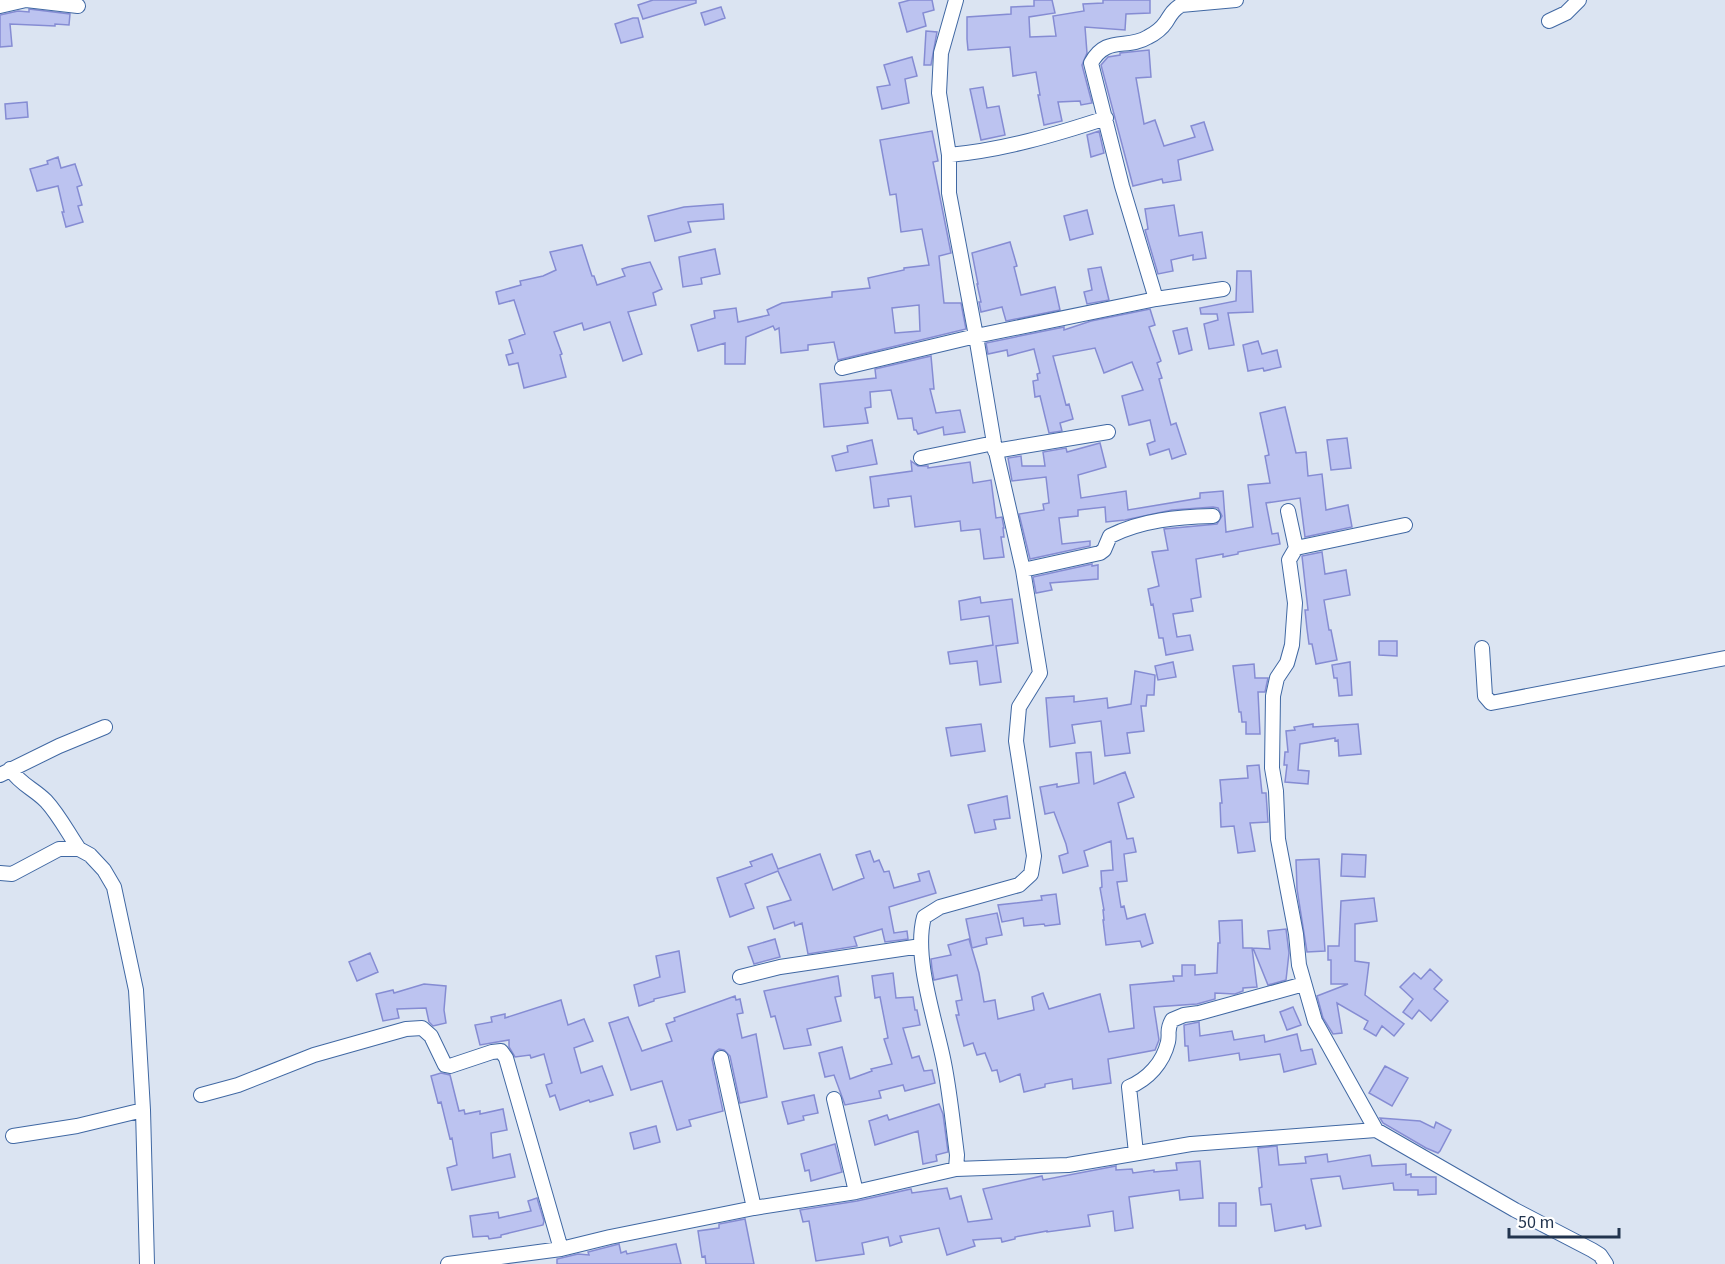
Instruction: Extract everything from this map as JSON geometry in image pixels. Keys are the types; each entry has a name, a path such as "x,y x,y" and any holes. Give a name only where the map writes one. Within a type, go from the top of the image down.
{"street":[{"path":"0,6 26,0 78,6"},
{"path":"956,0 941,53 939,93 949,155 949,193 994,447 1023,570 1040,662 1038,677 1019,707 1016,741 1034,855 1033,868 1027,880 1019,885 940,906 924,917 920,931 944,1065 957,1155 956,1170"},
{"path":"1156,299 1122,186 1091,63 1104,47 1141,41 1161,27 1174,9 1181,5 1236,0"},
{"path":"1549,21 1566,13 1579,0"},
{"path":"949,155 980,152 1043,139 1106,118"},
{"path":"842,368 976,336 1156,299 1223,289"},
{"path":"921,458 1108,432"},
{"path":"1288,511 1296,548 1289,560 1295,603 1292,645 1287,663 1277,678 1273,696 1272,768 1276,791 1278,839 1296,934 1299,965 1315,1022 1376,1130 1515,1210 1592,1250 1600,1255 1606,1264"},
{"path":"1023,570 1100,553 1104,550 1110,536 1137,525 1175,517 1213,516"},
{"path":"1296,548 1405,525"},
{"path":"1482,648 1485,696 1491,703 1725,658"},
{"path":"105,727 5,772 47,802 79,849 90,855 104,870 114,887 136,990 143,1110 147,1264"},
{"path":"0,873 12,874 59,849 79,849"},
{"path":"740,977 780,967 921,946"},
{"path":"1136,1153 1130,1088 1145,1081 1158,1064 1168,1041 1167,1030 1172,1020 1304,984"},
{"path":"201,1095 238,1086 314,1055 406,1029 422,1028 431,1036 445,1065 450,1066 501,1051 506,1058 561,1249"},
{"path":"722,1058 754,1208"},
{"path":"834,1100 856,1191"},
{"path":"13,1137 77,1126 143,1110"},
{"path":"448,1264 561,1249 754,1208 856,1191 956,1170 1068,1165 1136,1153 1235,1140 1376,1130"}],"building":[{"path":"653,0 696,0 696,3 643,19 638,5"},
{"path":"910,0 932,0 934,10 923,13 926,26 907,32 899,3"},
{"path":"1034,0 1052,0 1055,13 1029,17 1030,37 1056,36 1053,16 1084,11 1083,4 1103,3 1103,0 1150,0 1150,13 1126,14 1125,30 1085,27 1087,53 1082,65 1092,103 1081,105 1080,101 1058,102 1062,121 1044,125 1036,72 1013,76 1010,47 968,50 967,39 967,17 1011,14 1011,7 1034,6"},
{"path":"721,7 725,18 705,25 701,13"},
{"path":"29,9 70,14 69,25 10,24 12,46 0,47 0,15 18,11 29,12"},
{"path":"638,18 643,37 621,43 615,24"},
{"path":"926,31 937,32 931,65 924,65"},
{"path":"1149,50 1151,77 1136,78 1144,124 1155,120 1164,146 1195,137 1191,126 1204,122 1213,150 1178,160 1181,180 1163,183 1162,179 1133,186 1101,65 1108,57 1120,55 1120,53"},
{"path":"912,57 917,76 905,79 909,103 882,109 877,87 890,85 884,65"},
{"path":"983,87 987,108 999,106 1005,135 981,140 970,89"},
{"path":"27,102 28,117 6,119 5,104"},
{"path":"932,131 938,161 933,162 951,253 939,256 944,303 961,303 966,329 838,360 834,342 808,345 808,350 781,353 779,328 775,330 773,326 746,337 745,364 725,364 725,343 698,351 691,325 715,318 714,311 736,308 738,322 769,315 767,310 782,303 832,297 832,292 870,288 868,278 904,270 904,268 929,265 922,229 901,232 896,194 890,195 880,140","holes":["919,305 920,331 895,333 892,308"]},
{"path":"1099,131 1104,153 1091,157 1087,135"},
{"path":"58,157 61,168 75,164 82,185 77,187 82,205 78,206 83,222 66,227 58,186 37,191 30,169 48,164 47,161"},
{"path":"723,204 724,219 688,222 691,232 655,241 648,216 684,207"},
{"path":"1174,205 1179,236 1202,232 1206,258 1193,260 1193,255 1171,260 1173,271 1158,274 1145,230 1148,229 1145,209"},
{"path":"1087,210 1093,234 1070,240 1064,216"},
{"path":"1010,242 1017,266 1014,267 1021,295 1055,287 1060,310 1006,321 1002,307 981,312 972,253"},
{"path":"582,245 597,285 625,276 622,269 650,262 662,289 653,293 656,305 628,312 642,354 623,361 610,322 584,330 582,323 554,332 562,354 560,355 566,377 524,388 518,363 509,365 506,355 513,353 509,340 525,334 514,300 499,304 496,292 521,285 520,281 543,276 556,270 550,252"},
{"path":"715,249 720,274 701,278 702,284 683,287 679,257"},
{"path":"1101,267 1109,300 1087,304 1084,292 1092,290 1088,269"},
{"path":"1237,271 1251,271 1253,312 1228,313 1234,345 1209,349 1204,324 1218,320 1217,314 1201,314 1200,308 1236,301"},
{"path":"1150,309 1155,325 1149,327 1161,361 1157,363 1162,378 1159,379 1171,425 1176,423 1186,454 1172,459 1169,449 1150,455 1147,444 1155,441 1150,420 1129,425 1122,396 1143,390 1132,362 1104,373 1095,348 1053,356 1066,405 1069,404 1073,419 1060,423 1062,431 1049,433 1040,396 1035,397 1033,381 1038,380 1037,374 1040,373 1034,349 1008,356 1007,350 988,354 986,343 1064,327 1064,330 1091,321"},
{"path":"1187,328 1192,350 1179,354 1173,331"},
{"path":"1258,341 1262,354 1277,350 1281,367 1264,371 1263,368 1248,371 1243,345"},
{"path":"931,356 934,389 930,389 936,413 960,410 965,432 944,435 943,427 918,434 914,430 912,418 898,419 891,390 870,392 871,407 865,408 868,423 824,427 820,384 876,378 875,369"},
{"path":"1285,407 1296,453 1306,452 1308,476 1322,474 1326,510 1348,505 1352,527 1305,537 1300,498 1266,503 1272,534 1278,533 1280,544 1223,557 1223,554 1196,559 1201,597 1191,599 1193,611 1173,614 1177,637 1190,635 1193,650 1166,655 1163,638 1159,638 1148,589 1159,586 1152,552 1168,550 1164,529 1217,524 1222,516 1218,508 1172,510 1106,522 1105,507 1078,510 1078,516 1059,518 1062,544 1090,541 1090,546 1030,559 1019,514 1044,510 1043,504 1049,503 1046,477 1012,481 1008,458 1021,456 1022,466 1045,466 1043,452 1066,448 1067,452 1100,443 1106,467 1078,475 1081,498 1126,491 1128,510 1200,498 1200,493 1223,491 1226,532 1253,527 1248,485 1270,483 1265,456 1269,455 1260,413"},
{"path":"1347,438 1351,468 1331,470 1327,440"},
{"path":"872,440 877,464 836,471 832,456 848,452 847,446"},
{"path":"911,461 918,466 928,466 928,468 970,462 973,483 991,480 996,518 1002,517 1004,528 1004,537 1001,537 1004,557 984,559 980,529 961,531 960,521 915,527 911,496 888,499 889,506 874,508 870,477 912,471"},
{"path":"1322,552 1325,574 1346,570 1350,595 1324,600 1337,660 1316,664 1307,629 1305,610 1308,610 1302,556"},
{"path":"1092,564 1092,566 1098,565 1098,579 1050,583 1052,590 1036,593 1033,577"},
{"path":"980,597 981,603 1012,599 1018,643 996,646 1001,682 980,685 977,661 950,664 948,652 993,645 989,616 961,620 959,601"},
{"path":"1379,641 1397,641 1397,656 1379,655"},
{"path":"1173,662 1176,677 1158,680 1155,666"},
{"path":"1350,662 1352,695 1339,696 1337,678 1334,678 1332,665"},
{"path":"1254,664 1255,678 1268,678 1265,692 1258,692 1260,734 1246,734 1246,722 1242,722 1241,712 1239,712 1233,666"},
{"path":"1135,671 1155,675 1154,695 1147,695 1146,706 1141,706 1144,731 1127,733 1130,753 1105,756 1101,721 1072,725 1075,743 1050,747 1046,698 1074,696 1074,702 1107,698 1108,708 1131,704"},
{"path":"981,724 985,751 951,756 946,728"},
{"path":"1313,724 1313,727 1358,724 1361,754 1339,756 1338,740 1335,741 1335,738 1300,744 1298,770 1309,771 1308,784 1285,782 1287,765 1284,765 1285,752 1288,752 1286,731 1295,730 1294,727"},
{"path":"1091,752 1094,784 1125,772 1134,797 1118,803 1127,839 1133,838 1136,852 1124,854 1127,881 1117,882 1121,907 1124,906 1127,919 1145,914 1153,943 1142,947 1140,941 1106,945 1100,888 1102,887 1101,871 1113,870 1111,841 1084,851 1088,866 1063,873 1059,856 1068,853 1066,844 1054,812 1045,814 1040,787 1079,783 1076,753"},
{"path":"1259,765 1262,793 1266,793 1268,822 1250,823 1255,851 1238,853 1234,826 1221,827 1220,780 1248,778 1247,766"},
{"path":"1007,796 1010,818 994,820 996,829 975,833 968,805"},
{"path":"870,851 874,862 879,860 884,872 889,871 894,888 920,881 918,874 929,871 936,893 889,907 894,933 907,931 908,939 885,942 882,929 854,937 857,946 808,954 802,923 795,926 794,922 774,929 767,907 791,900 778,871 745,884 754,908 730,917 717,878 752,866 750,862 772,854 778,869 820,854 833,890 864,878 856,855"},
{"path":"1342,854 1366,855 1365,877 1341,876"},
{"path":"1319,859 1325,951 1307,952 1297,889 1296,860"},
{"path":"1056,894 1060,924 1024,926 1023,918 1002,922 998,905 1042,900 1041,896"},
{"path":"1374,898 1377,921 1355,924 1355,961 1369,963 1365,995 1404,1024 1394,1036 1382,1026 1376,1036 1364,1029 1368,1021 1337,1003 1342,1033 1333,1034 1323,1018 1317,996 1348,984 1331,984 1331,960 1328,960 1328,946 1339,946 1341,901"},
{"path":"997,913 1002,935 986,938 987,944 972,948 966,919"},
{"path":"1242,920 1243,948 1252,948 1257,987 1243,988 1243,991 1235,994 1215,993 1215,999 1197,1004 1154,1007 1159,1040 1155,1050 1108,1059 1111,1083 1073,1089 1072,1079 1045,1084 1045,1087 1024,1092 1020,1074 1000,1082 997,1070 992,1071 985,1053 977,1055 973,1043 964,1046 956,1015 959,1015 956,1001 962,1000 957,975 934,980 932,969 931,959 951,955 948,945 969,939 979,973 984,1002 995,1000 998,1019 1034,1010 1032,997 1043,993 1049,1009 1100,994 1109,1032 1134,1028 1130,985 1174,981 1173,976 1182,976 1182,965 1195,965 1195,975 1217,973 1218,943 1220,943 1219,921"},
{"path":"1286,929 1289,953 1286,980 1268,985 1253,948 1270,949 1268,931"},
{"path":"775,939 780,957 754,964 748,947"},
{"path":"679,951 685,992 654,999 654,1001 639,1006 634,985 660,977 656,956"},
{"path":"370,953 378,972 357,981 349,962"},
{"path":"1430,969 1442,980 1434,989 1448,1001 1431,1021 1419,1010 1412,1019 1403,1012 1413,999 1400,987 1414,973 1421,979"},
{"path":"893,973 896,998 913,997 915,1010 917,1010 920,1025 903,1028 912,1058 919,1056 924,1071 932,1070 935,1083 905,1091 903,1085 879,1091 881,1098 845,1105 834,1075 825,1077 819,1053 842,1047 850,1079 872,1071 871,1069 892,1064 884,1039 888,1038 880,997 875,998 872,976"},
{"path":"838,976 841,996 835,997 841,1021 807,1029 811,1045 784,1049 775,1016 771,1017 764,991"},
{"path":"424,984 446,986 444,1010 446,1023 433,1026 429,1022 426,1008 397,1009 399,1018 383,1021 376,994 393,990 394,993"},
{"path":"735,996 736,1000 740,999 743,1013 737,1014 742,1038 756,1034 767,1097 740,1103 730,1056 724,1050 719,1049 712,1059 723,1111 689,1120 691,1126 677,1130 662,1081 631,1090 609,1023 628,1017 642,1051 672,1041 666,1024 675,1021 674,1018"},
{"path":"561,1000 568,1025 584,1019 593,1041 574,1048 581,1073 602,1066 613,1095 560,1110 555,1095 550,1097 546,1085 552,1083 544,1054 531,1058 530,1055 515,1057 509,1047 509,1040 480,1045 475,1025 492,1022 491,1017 505,1014 505,1018"},
{"path":"1293,1007 1301,1025 1287,1030 1280,1012"},
{"path":"1199,1022 1200,1036 1232,1031 1234,1040 1264,1035 1265,1042 1297,1034 1301,1051 1312,1049 1316,1064 1284,1072 1280,1054 1240,1060 1239,1053 1189,1061 1188,1046 1185,1046 1184,1025"},
{"path":"1385,1066 1408,1078 1392,1106 1369,1093"},
{"path":"441,1073 450,1075 459,1111 464,1110 465,1114 480,1111 480,1114 503,1109 507,1130 491,1133 493,1158 510,1154 515,1177 452,1190 447,1168 457,1165 452,1138 450,1139 441,1102 438,1103 431,1076"},
{"path":"814,1095 818,1113 803,1116 804,1120 788,1124 782,1102"},
{"path":"939,1104 943,1114 948,1152 936,1155 937,1161 923,1164 918,1131 875,1145 869,1121 887,1115 889,1120"},
{"path":"1380,1118 1420,1121 1434,1128 1436,1122 1451,1130 1438,1153 1383,1123"},
{"path":"656,1126 660,1142 634,1149 630,1133"},
{"path":"835,1144 842,1172 811,1181 809,1170 805,1171 801,1154"},
{"path":"1277,1146 1279,1165 1306,1163 1305,1157 1327,1154 1328,1162 1370,1155 1372,1166 1406,1164 1406,1175 1436,1177 1436,1194 1418,1195 1418,1190 1394,1190 1393,1183 1343,1189 1340,1176 1311,1179 1321,1226 1306,1229 1305,1225 1275,1231 1271,1204 1261,1205 1259,1188 1262,1187 1258,1148"},
{"path":"1200,1161 1203,1198 1180,1200 1179,1190 1129,1197 1133,1228 1115,1231 1113,1211 1088,1215 1090,1226 1047,1231 1002,1242 1001,1238 973,1240 975,1246 947,1255 939,1228 900,1236 902,1242 890,1246 888,1237 862,1243 864,1254 816,1261 809,1221 803,1222 800,1210 911,1189 912,1193 947,1188 950,1199 961,1196 968,1222 992,1219 983,1189 1042,1176 1043,1180 1116,1166 1116,1170 1132,1169 1133,1173 1177,1170 1176,1163"},
{"path":"537,1198 544,1221 543,1225 501,1235 501,1237 489,1239 488,1236 473,1237 470,1216 498,1212 499,1218 531,1211 528,1201"},
{"path":"1219,1203 1236,1203 1236,1226 1219,1226"},
{"path":"745,1219 754,1264 706,1264 705,1256 702,1257 698,1231 719,1228 719,1224"},
{"path":"619,1244 621,1253 626,1251 627,1254 676,1244 681,1264 557,1264 557,1259 578,1254 589,1255 588,1252"}]}
